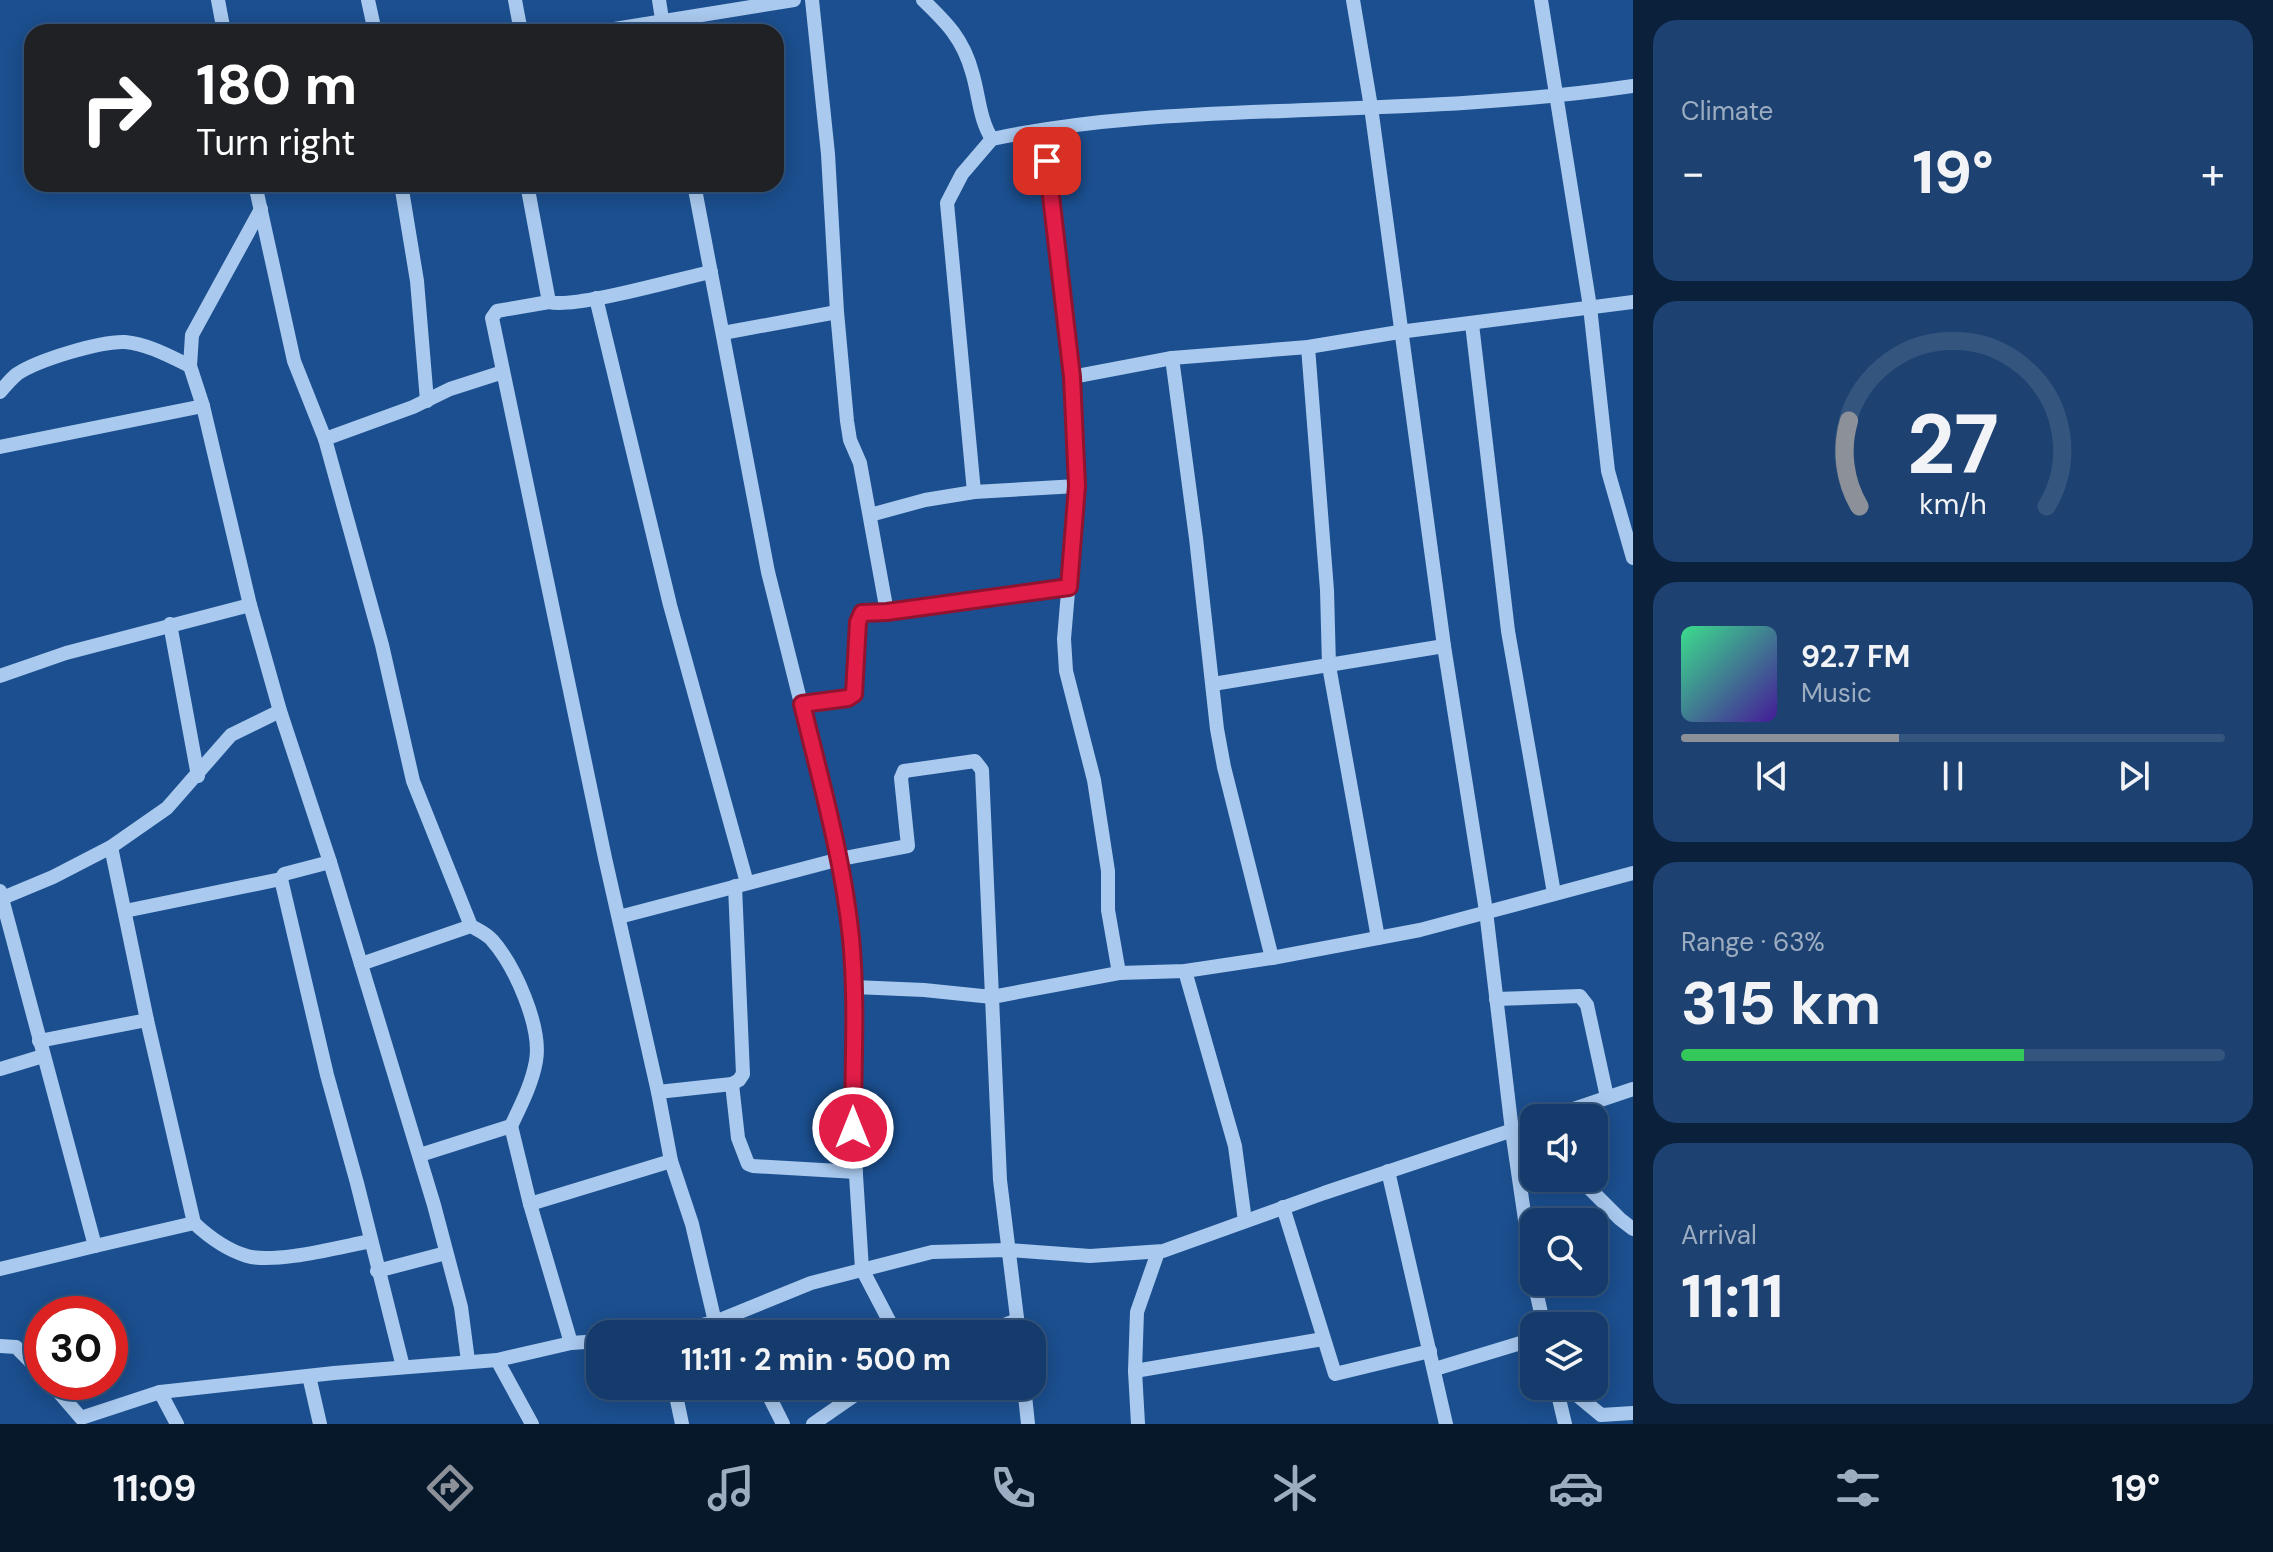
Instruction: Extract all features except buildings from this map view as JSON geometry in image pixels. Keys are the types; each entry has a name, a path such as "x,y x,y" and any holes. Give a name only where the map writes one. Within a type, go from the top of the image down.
{"street":[{"path":"218,0 222,24"},
{"path":"368,0 373,24"},
{"path":"515,0 520,24"},
{"path":"659,0 663,24"},
{"path":"678,24 794,0"},
{"path":"812,0 828,154 837,312 849,430 860,463 887,612"},
{"path":"923,0 958,37 972,70 985,129 992,139"},
{"path":"1353,0 1371,107 1399,332 1444,646 1486,911 1523,1208"},
{"path":"1541,0 1590,307 1608,471 1633,558"},
{"path":"974,492 947,203 962,174 992,139 1200,114 1556,97 1633,86"},
{"path":"1043,131 1072,377 1077,486 1064,639 1066,671 1094,780 1108,871 1108,910 1119,973"},
{"path":"257,192 294,361 325,439 382,645 413,781 471,926 490,938 515,974 532,1016 536,1059 526,1095 511,1126 530,1204 571,1343"},
{"path":"402,192 417,281 427,401"},
{"path":"528,192 549,302"},
{"path":"696,192 768,572 840,859 851,937 854,987 853,1128 862,1269 889,1320"},
{"path":"261,209 192,335 190,366 203,406 250,605 280,711 420,1155 461,1307 468,1361"},
{"path":"711,272 596,298 556,304 549,302 493,313 671,1161 692,1224 715,1320"},
{"path":"596,298 741,885 743,1074 732,1084 658,1092"},
{"path":"1072,377 1172,358 1308,347 1633,302"},
{"path":"723,333 837,312"},
{"path":"1472,324 1508,631 1554,893"},
{"path":"0,392 15,375 44,360 125,342 190,366"},
{"path":"1308,347 1327,590 1329,666 1378,938"},
{"path":"1172,358 1224,767 1272,958"},
{"path":"325,439 427,401 450,389 503,372"},
{"path":"0,431 2,447 203,406"},
{"path":"870,515 925,500 974,492 1077,486"},
{"path":"802,704 854,694 859,616 862,613 1069,587"},
{"path":"0,676 66,653 250,605"},
{"path":"170,624 198,776"},
{"path":"1213,684 1444,646"},
{"path":"95,1246 1,896 111,847 167,808 231,735 280,711"},
{"path":"619,917 840,859 908,846 901,778 904,771 975,761 979,763 982,770 1000,1180 1017,1320"},
{"path":"111,847 194,1223 208,1236 249,1256 282,1256 371,1241"},
{"path":"330,862 284,874 281,879 327,1075 403,1367"},
{"path":"854,987 992,997 1119,973 1185,971 1420,930 1633,873"},
{"path":"125,911 281,879"},
{"path":"361,964 471,926"},
{"path":"1185,971 1235,1146 1245,1221"},
{"path":"1496,999 1580,996 1587,1005 1607,1097"},
{"path":"0,1069 41,1049 147,1020"},
{"path":"732,1084 738,1138 748,1164 856,1172"},
{"path":"1587,1104 1633,1089"},
{"path":"420,1155 511,1126"},
{"path":"721,1320 811,1283 932,1252 1008,1250 1090,1256 1158,1252 1388,1171 1520,1129"},
{"path":"530,1204 671,1161"},
{"path":"1388,1171 1446,1424"},
{"path":"1593,1192 1633,1229"},
{"path":"1283,1207 1333,1372 1336,1374 1430,1351"},
{"path":"0,1269 194,1223"},
{"path":"1138,1424 1135,1371 1137,1312 1158,1252"},
{"path":"377,1271 446,1253"},
{"path":"1135,1371 1323,1339"},
{"path":"62,1400 76,1421 160,1392 497,1360 586,1342"},
{"path":"1435,1369 1520,1343"},
{"path":"0,1346 16,1347 24,1355"},
{"path":"497,1360 532,1424"},
{"path":"309,1376 320,1424"},
{"path":"160,1392 177,1424"},
{"path":"677,1400 682,1424"},
{"path":"771,1400 783,1424"},
{"path":"813,1424 848,1400"},
{"path":"1025,1400 1028,1424"},
{"path":"1559,1400 1565,1424"},
{"path":"1583,1400 1601,1415 1633,1413"}],"route":[{"path":"853,1128 854,987 851,937 840,859 802,704 848,698 854,694 858,622 862,613 1069,587 1077,486 1072,377 1047,161"}]}
